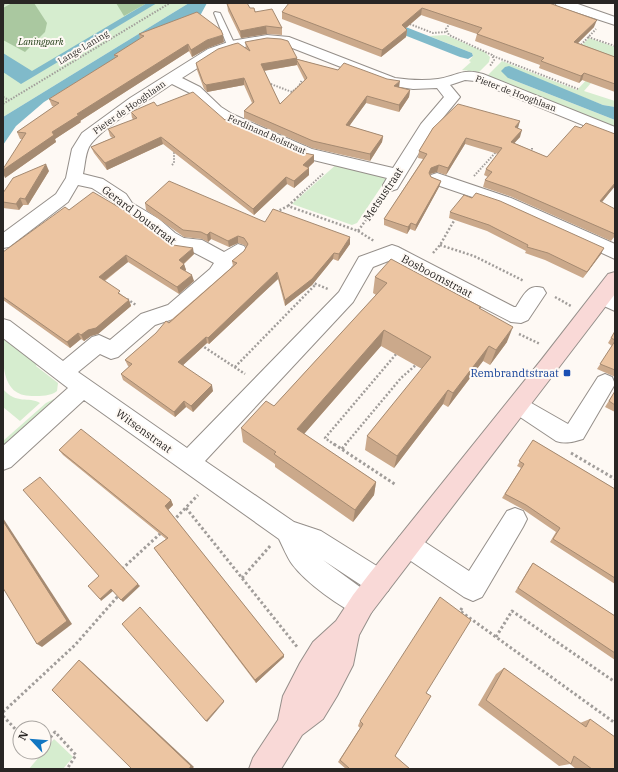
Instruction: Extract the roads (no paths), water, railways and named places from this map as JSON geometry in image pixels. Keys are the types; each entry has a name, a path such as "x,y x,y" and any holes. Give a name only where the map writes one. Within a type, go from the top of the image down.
{"street":[{"path":"563,3 582,6 611,20"},
{"name":"Pieter de Hooghlaan","path":"3,242 62,198 74,178 80,149 88,136 135,101 171,78 213,52 231,45 267,39 284,40 392,82 413,85 441,83 464,75 478,77 615,133"},
{"name":"Ferdinand Bolstraat","path":"171,78 195,90 216,110 227,117 307,153 375,170 394,179"},
{"name":"Metsustraat","path":"394,179 427,127 452,98 441,83"},
{"name":"Gerard Doustraat","path":"63,373 99,343 111,350 148,319 175,311 217,274 232,256 196,245 181,245 169,238 153,223 126,207 120,198 97,183 74,178"},
{"path":"437,179 468,188 528,211 615,252"},
{"name":"Bosboomstraat","path":"188,463 346,297 366,262 392,252 511,314 521,315 539,290"},
{"path":"270,766 292,725 313,709 328,686 339,665 346,631 362,604 519,405 587,315 608,300 615,279"},
{"name":"Witsenstraat","path":"3,327 83,388 188,463 214,478 286,530 312,539 379,582"},
{"path":"519,405 564,434 575,432 605,383"},
{"path":"3,460 83,388"},
{"path":"408,545 473,588 515,519"},
{"name":"Witsenstraat","path":"286,530 301,556 322,576 362,604"}],"lane":[{"path":"217,13 231,45"}],"water":[{"path":"147,3 157,3 21,84 3,72 3,53 32,71"},
{"path":"189,3 207,3 201,14 127,51 44,102 16,126 3,145 3,117"},
{"path":"370,13 472,53 473,56 468,59 460,57 366,20"},
{"path":"509,66 603,105 615,107 615,120 508,78 501,71 505,67"}],"place":[{"name":"Rembrandtstraat","path":"567,373"}],"park label":[{"name":"Laningpark","path":"41,41"}]}
